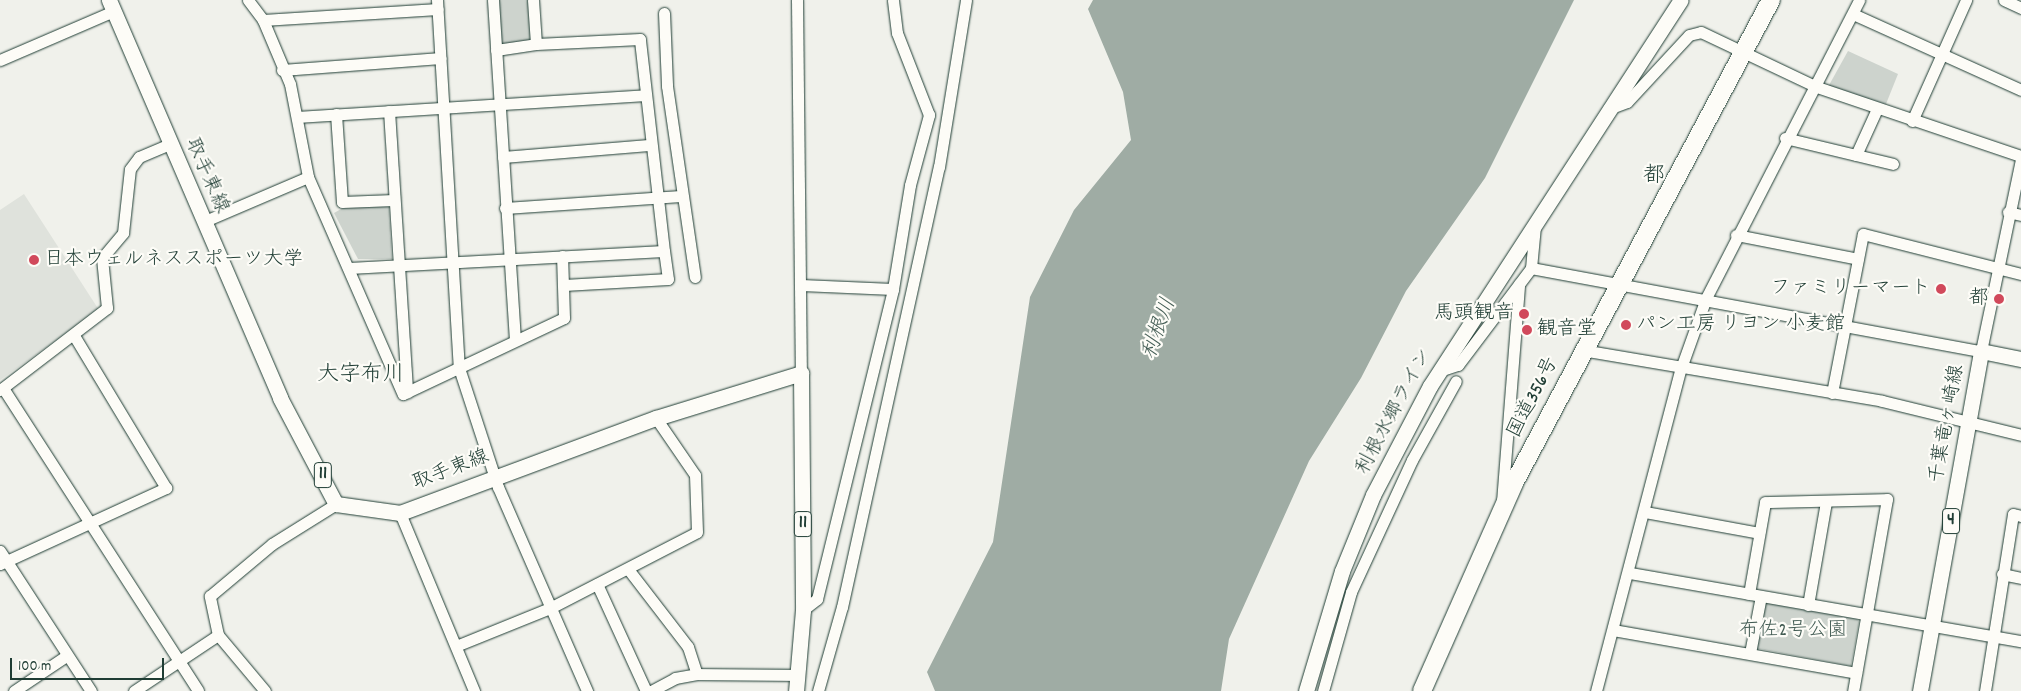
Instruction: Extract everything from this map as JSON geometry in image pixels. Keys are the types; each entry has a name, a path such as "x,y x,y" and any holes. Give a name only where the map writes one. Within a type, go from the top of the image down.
{"highway":[{"name":"国道356号","path":"1422,691 1501,509 1582,350 1746,51 1771,0"}],"main road":[{"name":"利根水郷ライン","path":"1306,691 1342,570 1373,495 1439,371 1606,110 1681,0"},
{"name":"取手東線","path":"112,5 280,398 336,504 400,513 495,475 656,418 801,373"},
{"name":"千葉竜ヶ崎線","path":"1920,691 1981,351 2021,359"},
{"name":"11","path":"796,691 803,610 801,373"}],"street":[{"path":"248,0 263,20 298,117 296,128 308,177 403,394 564,318 562,256"},
{"path":"493,0 515,340"},
{"path":"533,0 536,44"},
{"path":"797,0 801,373"},
{"path":"803,610 816,599 893,289 910,185 929,115 897,33 893,0"},
{"path":"818,691 842,607 939,167 966,0"},
{"path":"1598,691 1682,368 1706,298 1785,138 1817,87 1859,0"},
{"path":"1912,121 1966,0"},
{"path":"0,60 112,5"},
{"path":"263,20 437,5 459,368 495,475 550,608 587,691"},
{"path":"664,13 667,86 681,196 695,278"},
{"path":"1853,14 2021,90"},
{"path":"1531,268 1620,282 1981,351 2008,212 2021,158 1817,87 1746,51 1701,32 1689,35 1626,102 1606,110"},
{"path":"496,50 536,44 640,39 649,145 668,279 564,285"},
{"path":"282,70 441,58"},
{"path":"298,117 644,95"},
{"path":"1856,156 1877,109"},
{"path":"390,111 407,392"},
{"path":"336,114 342,202 394,200"},
{"path":"1785,138 1893,164"},
{"path":"170,144 139,157 130,168 123,233 102,258 108,308 75,337 2,389 198,691"},
{"path":"502,156 649,145"},
{"path":"205,221 308,177"},
{"path":"505,208 681,196"},
{"path":"2008,212 2021,215"},
{"path":"1439,371 1458,365 1531,268 1536,218"},
{"path":"1832,394 1863,234 2021,274"},
{"path":"1736,235 1858,259"},
{"path":"349,268 664,251"},
{"path":"1501,509 1519,284"},
{"path":"801,285 893,289"},
{"path":"3,562 166,488 75,337"},
{"path":"1582,350 1832,394 1969,421 2021,435"},
{"path":"1323,691 1354,583 1412,460 1456,381"},
{"path":"456,646 550,608 697,532 699,525 692,499 694,475 656,418"},
{"path":"1750,653 1759,533 1765,502 1887,499 1853,691"},
{"path":"1808,605 1826,502"},
{"path":"265,691 218,635 209,609 216,586 304,521 336,504"},
{"path":"1645,512 1759,533"},
{"path":"400,513 474,691"},
{"path":"1985,691 2013,514 2021,516"},
{"path":"0,550 3,562 91,691"},
{"path":"628,569 688,647 697,674"},
{"path":"1630,573 1867,616 1932,625 2021,641"},
{"path":"2002,574 2021,578"},
{"path":"597,584 646,691"},
{"path":"1613,630 1856,673"},
{"path":"134,691 218,635"},
{"path":"14,691 66,656"},
{"path":"651,691 675,678 697,674 797,675 789,691"}],"shaded area":[{"name":"日本ウェルネススポーツ大学","path":"24,194 99,310 0,380 0,210"}],"green space":[{"path":"495,0 531,0 533,42 499,47"},
{"path":"1848,51 1898,74 1884,109 1828,87"},
{"path":"389,205 392,259 358,259 334,213 343,208"},
{"name":"布佐2号公園","path":"1762,601 1856,617 1859,622 1851,666 1754,648"}],"water":[{"name":"利根川","path":"1093,0 1574,0 1485,178 1406,291 1361,378 1309,461 1229,639 1221,691 935,691 927,672 993,542 1030,297 1074,210 1131,140 1123,92 1088,9"}],"place":[{"name":"日本ウェルネススポーツ大学","path":"34,260"},
{"name":"ファミリーマート","path":"1941,289"},
{"name":"都","path":"1999,299"},
{"name":"馬頭観音","path":"1524,314"},
{"name":"パン工房 リヨン 小麦館","path":"1626,325"},
{"name":"観音堂","path":"1527,330"}],"district":[{"name":"都","path":"1654,177"},
{"name":"大字布川","path":"361,376"}]}
